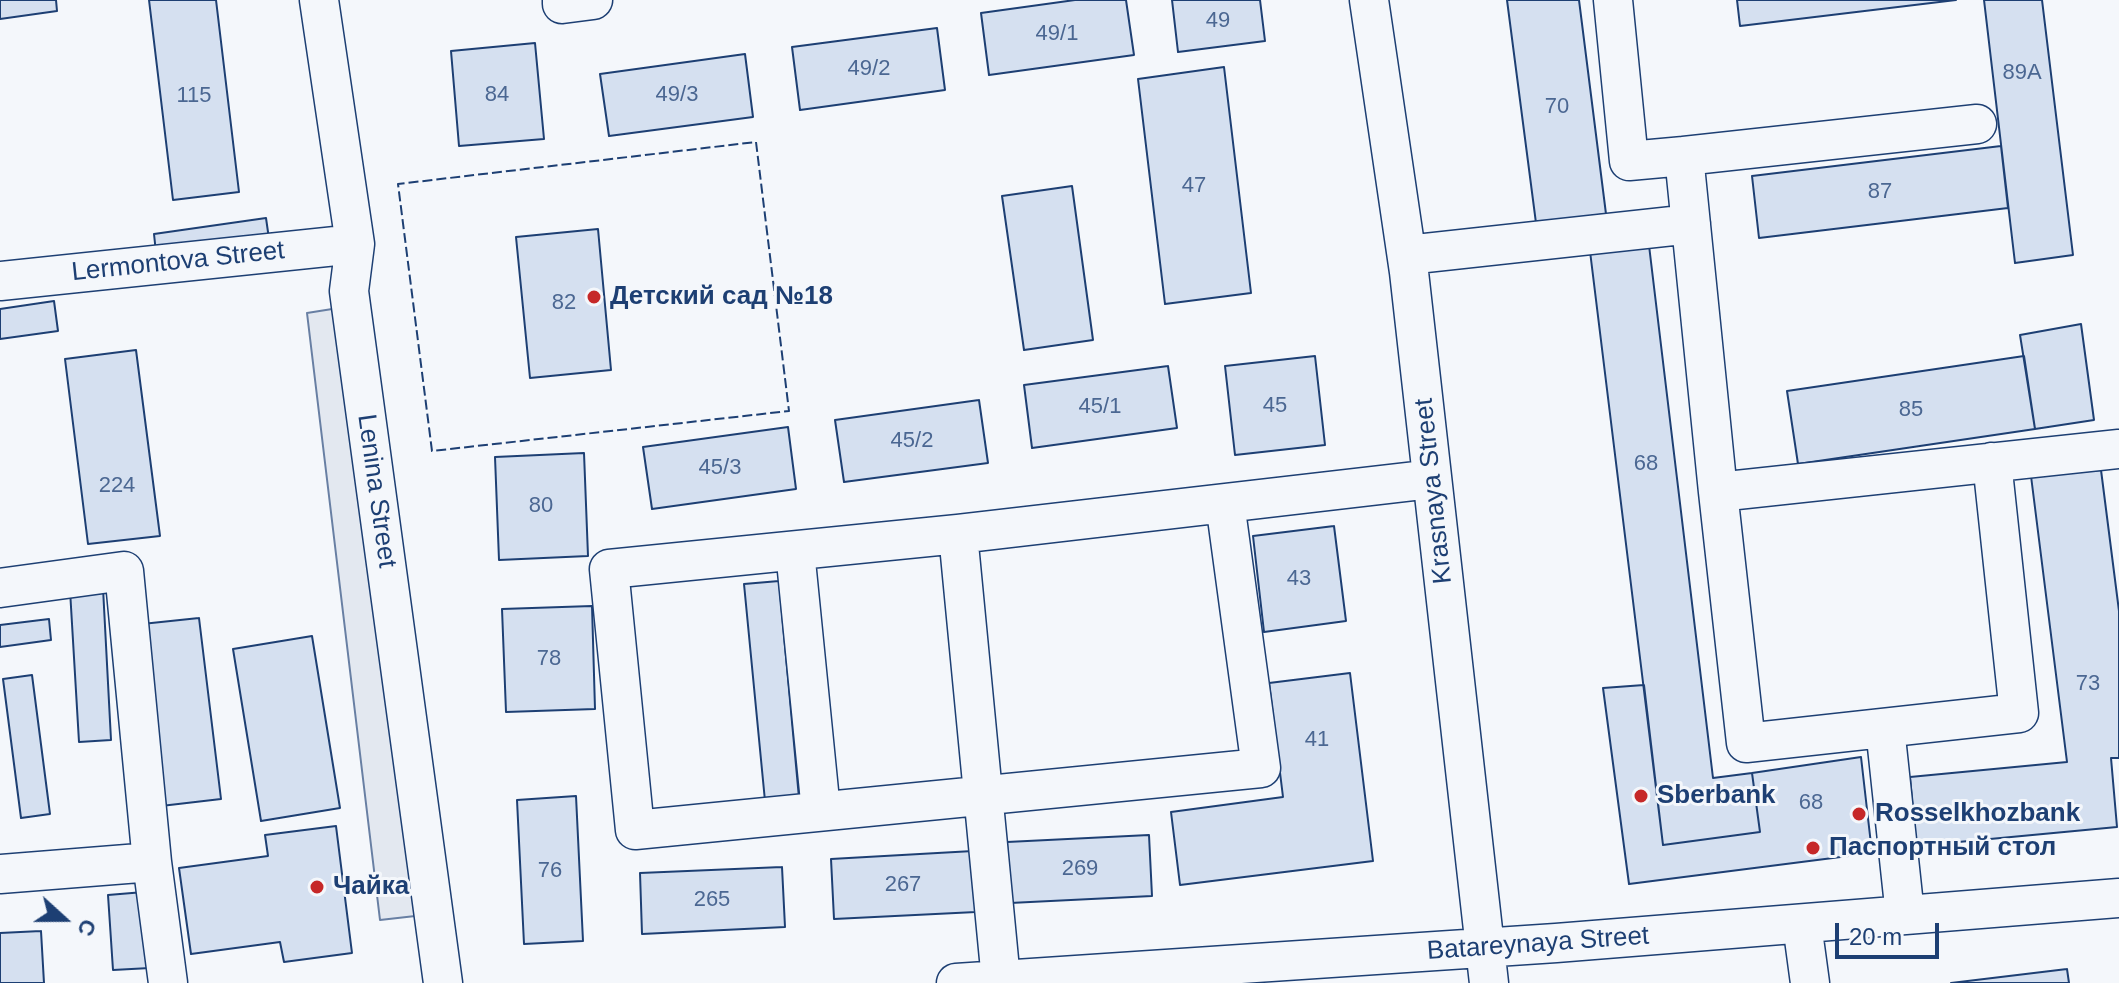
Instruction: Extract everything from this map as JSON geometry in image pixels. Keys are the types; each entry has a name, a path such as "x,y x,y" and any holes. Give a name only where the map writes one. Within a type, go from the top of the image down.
{"street":[{"name":"Lenina Street","path":"319,0 355,244 349,291 443,983"},
{"path":"562,0 562,4 593,0"},
{"name":"Krasnaya Street","path":"1369,0 1407,255 1487,965"},
{"path":"1613,0 1629,161 1977,124"},
{"path":"1684,156 1746,743 2019,713 1992,462"},
{"path":"1407,255 1691,224"},
{"name":"Lermontova Street","path":"0,281 355,244"},
{"path":"1718,492 2119,449"},
{"path":"1225,503 1261,768 635,830 609,569 958,534 1225,503 1432,479"},
{"path":"958,534 1001,980"},
{"path":"795,551 821,811"},
{"path":"0,588 124,571 152,862 168,983"},
{"path":"1885,728 1905,915"},
{"path":"0,874 152,862"},
{"name":"Batareynaya Street","path":"956,983 1487,965 1802,924 2119,898"},
{"path":"1802,924 1810,983"}],"shaded area":[{"path":"351,306 433,914 380,920 307,313"}],"building":[{"path":"0,0 56,0 57,11 0,19"},
{"path":"149,0 216,0 239,192 173,200"},
{"path":"1075,0 1126,0 1134,55 989,75 981,13"},
{"path":"1172,0 1260,0 1265,41 1178,52"},
{"path":"1507,0 1579,0 1606,214 1536,223"},
{"path":"1737,0 1956,0 1740,26"},
{"path":"1984,0 2042,0 2073,255 2015,263"},
{"path":"937,28 945,90 800,110 792,47"},
{"path":"535,43 544,139 459,146 451,51"},
{"path":"745,54 753,117 609,136 600,74"},
{"path":"1224,67 1251,293 1165,304 1138,79"},
{"path":"2001,146 2008,208 1759,238 1752,176"},
{"path":"1072,186 1093,340 1024,350 1002,196"},
{"path":"266,218 270,246 157,262 154,234"},
{"path":"598,229 611,370 530,378 516,237"},
{"path":"1648,237 1713,778 1752,773 1760,832 1663,845 1589,243"},
{"path":"54,301 58,331 0,339 0,309"},
{"path":"2081,324 2094,420 2035,429 2020,335"},
{"path":"136,350 160,536 88,544 65,359"},
{"path":"1315,356 1325,445 1235,455 1225,366"},
{"path":"2024,356 2035,429 1798,464 1787,391"},
{"path":"1168,366 1177,428 1032,448 1024,385"},
{"path":"979,400 988,463 844,482 835,420"},
{"path":"788,427 796,489 652,509 643,447"},
{"path":"584,453 588,556 499,560 495,457"},
{"path":"2101,470 2119,611 2119,758 2111,758 2117,827 1916,846 1910,777 2067,762 2031,476"},
{"path":"1334,526 1346,621 1264,632 1253,536"},
{"path":"779,581 799,798 765,801 744,584"},
{"path":"103,588 111,740 79,742 70,590"},
{"path":"592,606 595,709 506,712 502,609"},
{"path":"199,618 221,799 161,806 142,624"},
{"path":"49,619 51,640 0,647 0,625"},
{"path":"312,636 340,808 261,821 233,649"},
{"path":"1350,673 1373,861 1180,885 1171,812 1283,797 1269,683"},
{"path":"32,675 50,814 21,818 3,679"},
{"path":"1644,685 1663,845 1760,832 1752,773 1861,757 1872,853 1629,884 1603,688"},
{"path":"576,796 583,941 524,944 517,800"},
{"path":"336,826 352,953 284,962 280,942 191,954 179,868 268,856 265,835"},
{"path":"1149,835 1152,896 1010,903 1007,842"},
{"path":"973,851 976,912 834,919 831,859"},
{"path":"782,867 785,927 642,934 640,873"},
{"path":"144,892 150,968 113,970 108,895"},
{"path":"41,931 44,983 0,983 0,933"},
{"path":"2067,969 2069,983 1951,983"}],"fence":[{"path":"756,142 789,411 432,451 398,184 756,142"}],"place":[{"name":"Детский сад №18","path":"594,297"},
{"name":"Sberbank","path":"1641,796"},
{"name":"Rosselkhozbank","path":"1859,814"},
{"name":"Паспортный стол","path":"1813,848"},
{"name":"Чайка","path":"317,887"}]}
